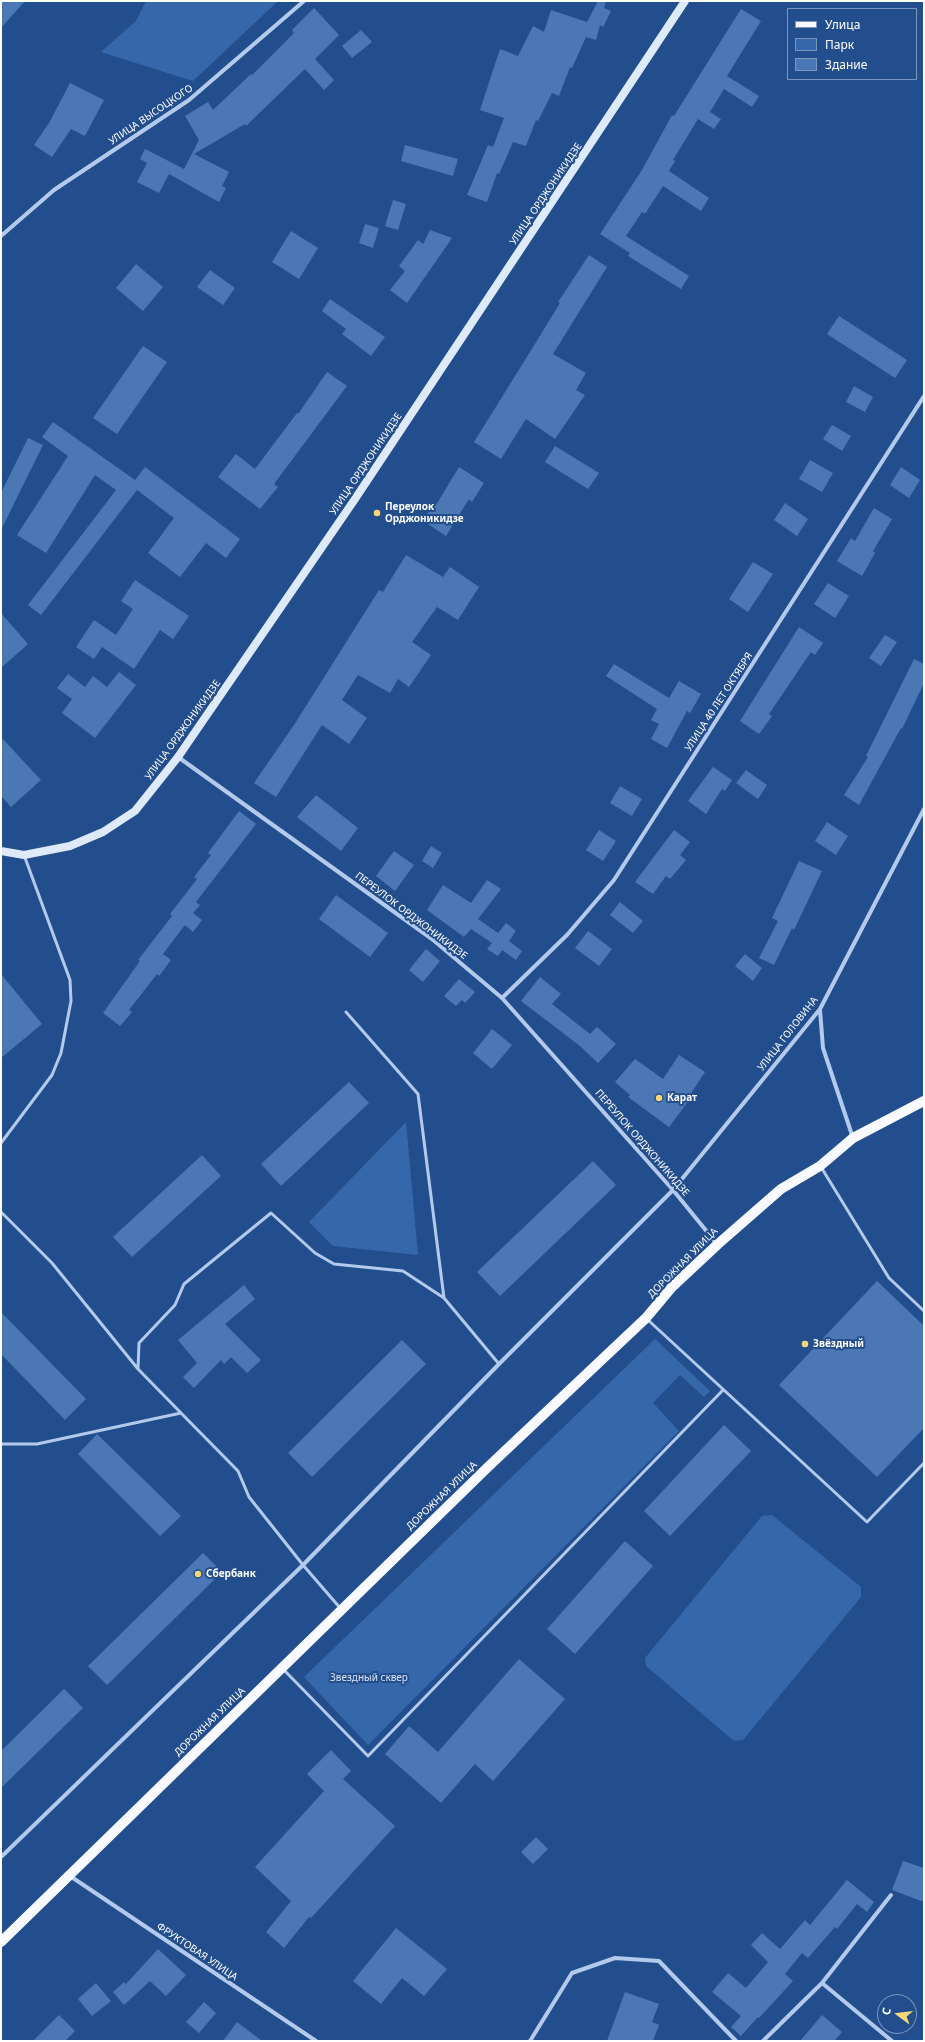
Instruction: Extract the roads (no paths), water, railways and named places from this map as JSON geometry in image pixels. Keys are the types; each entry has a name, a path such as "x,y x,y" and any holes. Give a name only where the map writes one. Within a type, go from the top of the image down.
{"main road":[{"name":"УЛИЦА ОРДЖОНИКИДЗЕ","path":"1,851 24,855 70,846 103,832 135,811 178,757 355,499 685,1"},
{"name":"ДОРОЖНАЯ УЛИЦА","path":"1,1942 495,1461 646,1318 672,1287 718,1244 781,1189 820,1166 853,1138 924,1101"}],"street":[{"name":"УЛИЦА ВЫСОЦКОГО","path":"1,236 54,190 189,100 304,1"},
{"name":"УЛИЦА 40 ЛЕТ ОКТЯБРЯ","path":"502,998 567,934 614,880 924,396"},
{"name":"ПЕРЕУЛОК ОРДЖОНИКИДЗЕ","path":"178,757 432,939 502,998 673,1190 718,1244"},
{"name":"УЛИЦА ГОЛОВИНА","path":"1,1857 303,1565 499,1364 673,1190 820,1009 924,809"},
{"path":"820,1009 823,1048 853,1138"},
{"name":"ФРУКТОВАЯ УЛИЦА","path":"70,1875 316,2041"},
{"path":"763,2041 822,1983 892,1895"},
{"path":"530,2041 572,1973 615,1958 659,1961 736,2041"},
{"path":"822,1983 892,2041"}],"lane":[{"path":"1,1143 52,1075 61,1053 71,1002 70,980 24,855"},
{"path":"346,1012 418,1094 444,1298"},
{"path":"820,1166 889,1278 924,1311"},
{"path":"1,1212 52,1263 138,1369 238,1471 249,1497 303,1565 342,1610"},
{"path":"138,1369 139,1343 175,1305 184,1284 271,1213 315,1253 334,1264 403,1271 444,1298 499,1364"},
{"path":"646,1318 866,1522 924,1463"},
{"path":"282,1668 368,1756 723,1390"},
{"path":"1,1444 36,1444 181,1413"}],"place":[{"name":"Переулок Орджоникидзе","path":"377,513"},
{"name":"Карат","path":"659,1098"},
{"name":"Звёздный","path":"805,1344"},
{"name":"Сбербанк","path":"198,1574"}],"park label":[{"name":"Звездный сквер","path":"369,1678"}]}
